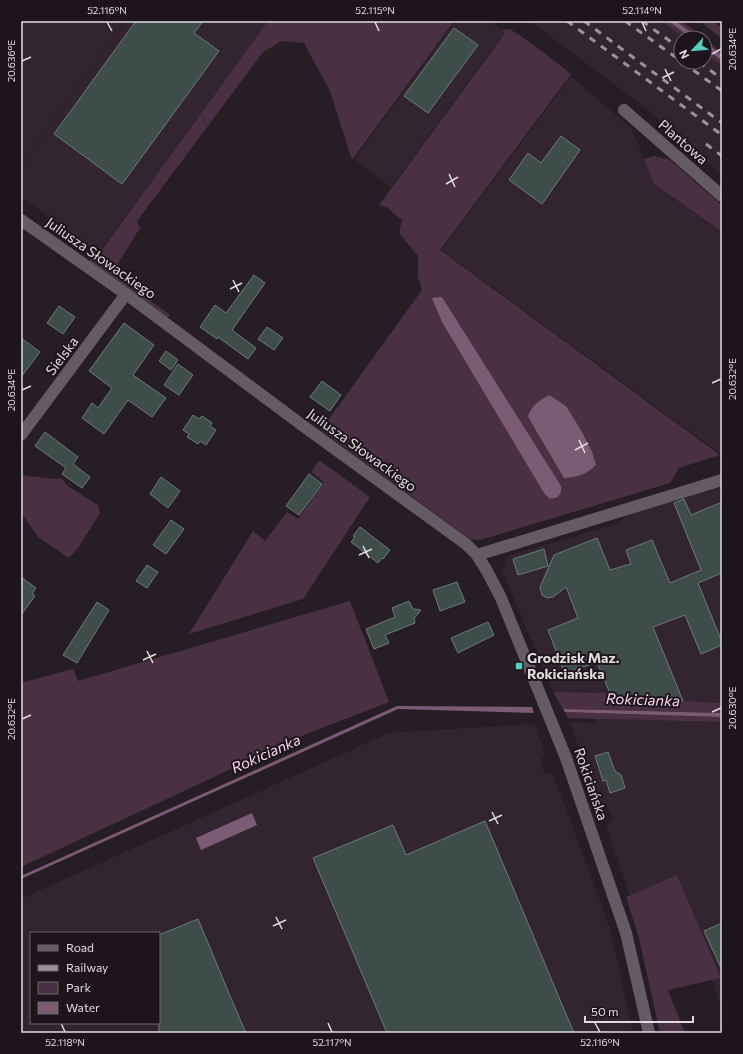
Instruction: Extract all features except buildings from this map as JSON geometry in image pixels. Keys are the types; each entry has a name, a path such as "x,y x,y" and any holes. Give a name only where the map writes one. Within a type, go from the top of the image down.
{"street":[{"name":"Plantowa","path":"624,110 722,196"},
{"name":"Juliusza Słowackiego","path":"21,220 126,294 306,428 466,544 477,555"},
{"name":"Sielska","path":"21,435 126,294"},
{"path":"477,555 722,480"},
{"name":"Rokiciańska","path":"477,555 501,598 566,758 626,933 649,1033"}],"shaded area":[{"path":"21,21 126,21 21,166"},
{"path":"127,21 268,21 99,253 21,197 21,167"},
{"path":"455,21 490,21 504,33 391,187 354,160"},
{"path":"530,21 661,21 673,30 673,70 713,70 713,59 722,65 722,175 643,106"},
{"path":"571,76 632,129 654,184 722,233 722,455 441,250"},
{"path":"722,487 722,703 683,701 614,703 609,693 553,692 502,570 508,556 616,524 627,515"},
{"path":"595,718 722,722 722,1006 712,980 721,978 677,875 630,896 606,825 613,819 607,806 599,804 570,722 594,723"},
{"path":"534,724 545,754 541,760 542,766 545,773 553,774 610,928 633,1033 21,1033 21,899 389,733"}],"green space":[{"path":"268,21 454,21 352,160 330,91 304,43 282,41 263,52 137,221 140,228 112,273 170,315 167,319 90,262 90,256 94,251 99,254"},
{"path":"661,21 682,21 693,30 674,30"},
{"path":"700,21 713,21 722,28 722,39 713,30"},
{"path":"510,29 571,74 440,250 720,455 679,468 670,483 480,540 470,539 321,430 422,290 418,276 418,256 399,233 402,220 386,207 379,205 505,33 502,30"},
{"path":"713,46 722,53 722,65 713,59"},
{"path":"654,156 670,160 722,205 722,232 654,184 644,159"},
{"path":"319,460 370,497 303,599 189,634 253,531 265,541 287,512 298,519 324,482 311,472"},
{"path":"21,475 55,479 61,478 69,487 98,505 100,513 78,548 69,558 38,537 21,511"},
{"path":"350,601 389,702 304,735 21,867 21,683 73,669 78,681"},
{"path":"553,692 610,693 614,703 683,701 722,703 722,713 563,709"},
{"path":"565,712 722,717 722,722 568,718"},
{"path":"677,875 721,978 668,990 685,1033 660,1033 639,938 626,897"}],"water":[{"path":"442,297 561,486 561,492 558,497 550,499 544,493 442,322 432,298"},
{"path":"549,395 566,406 592,452 596,465 582,475 564,478 528,416 539,401"},
{"path":"397,706 532,707 534,713 398,709 21,879 21,876"},
{"path":"563,709 722,713 722,717 565,712"},
{"path":"252,813 257,825 201,850 196,838"}],"waterway":[{"path":"672,21 684,30"},
{"path":"713,51 722,58"}],"railway":[{"path":"567,21 722,135"},
{"path":"584,21 722,123"},
{"path":"625,21 673,55"},
{"path":"642,21 673,43"},
{"path":"693,70 722,91"},
{"path":"710,70 722,79"},
{"path":"706,144 722,156"}],"place":[{"name":"Grodzisk Maz. Rokiciańska","path":"519,666"}],"water label":[{"name":"Rokicianka","path":"643,700"},
{"name":"Rokicianka","path":"266,754"}]}
